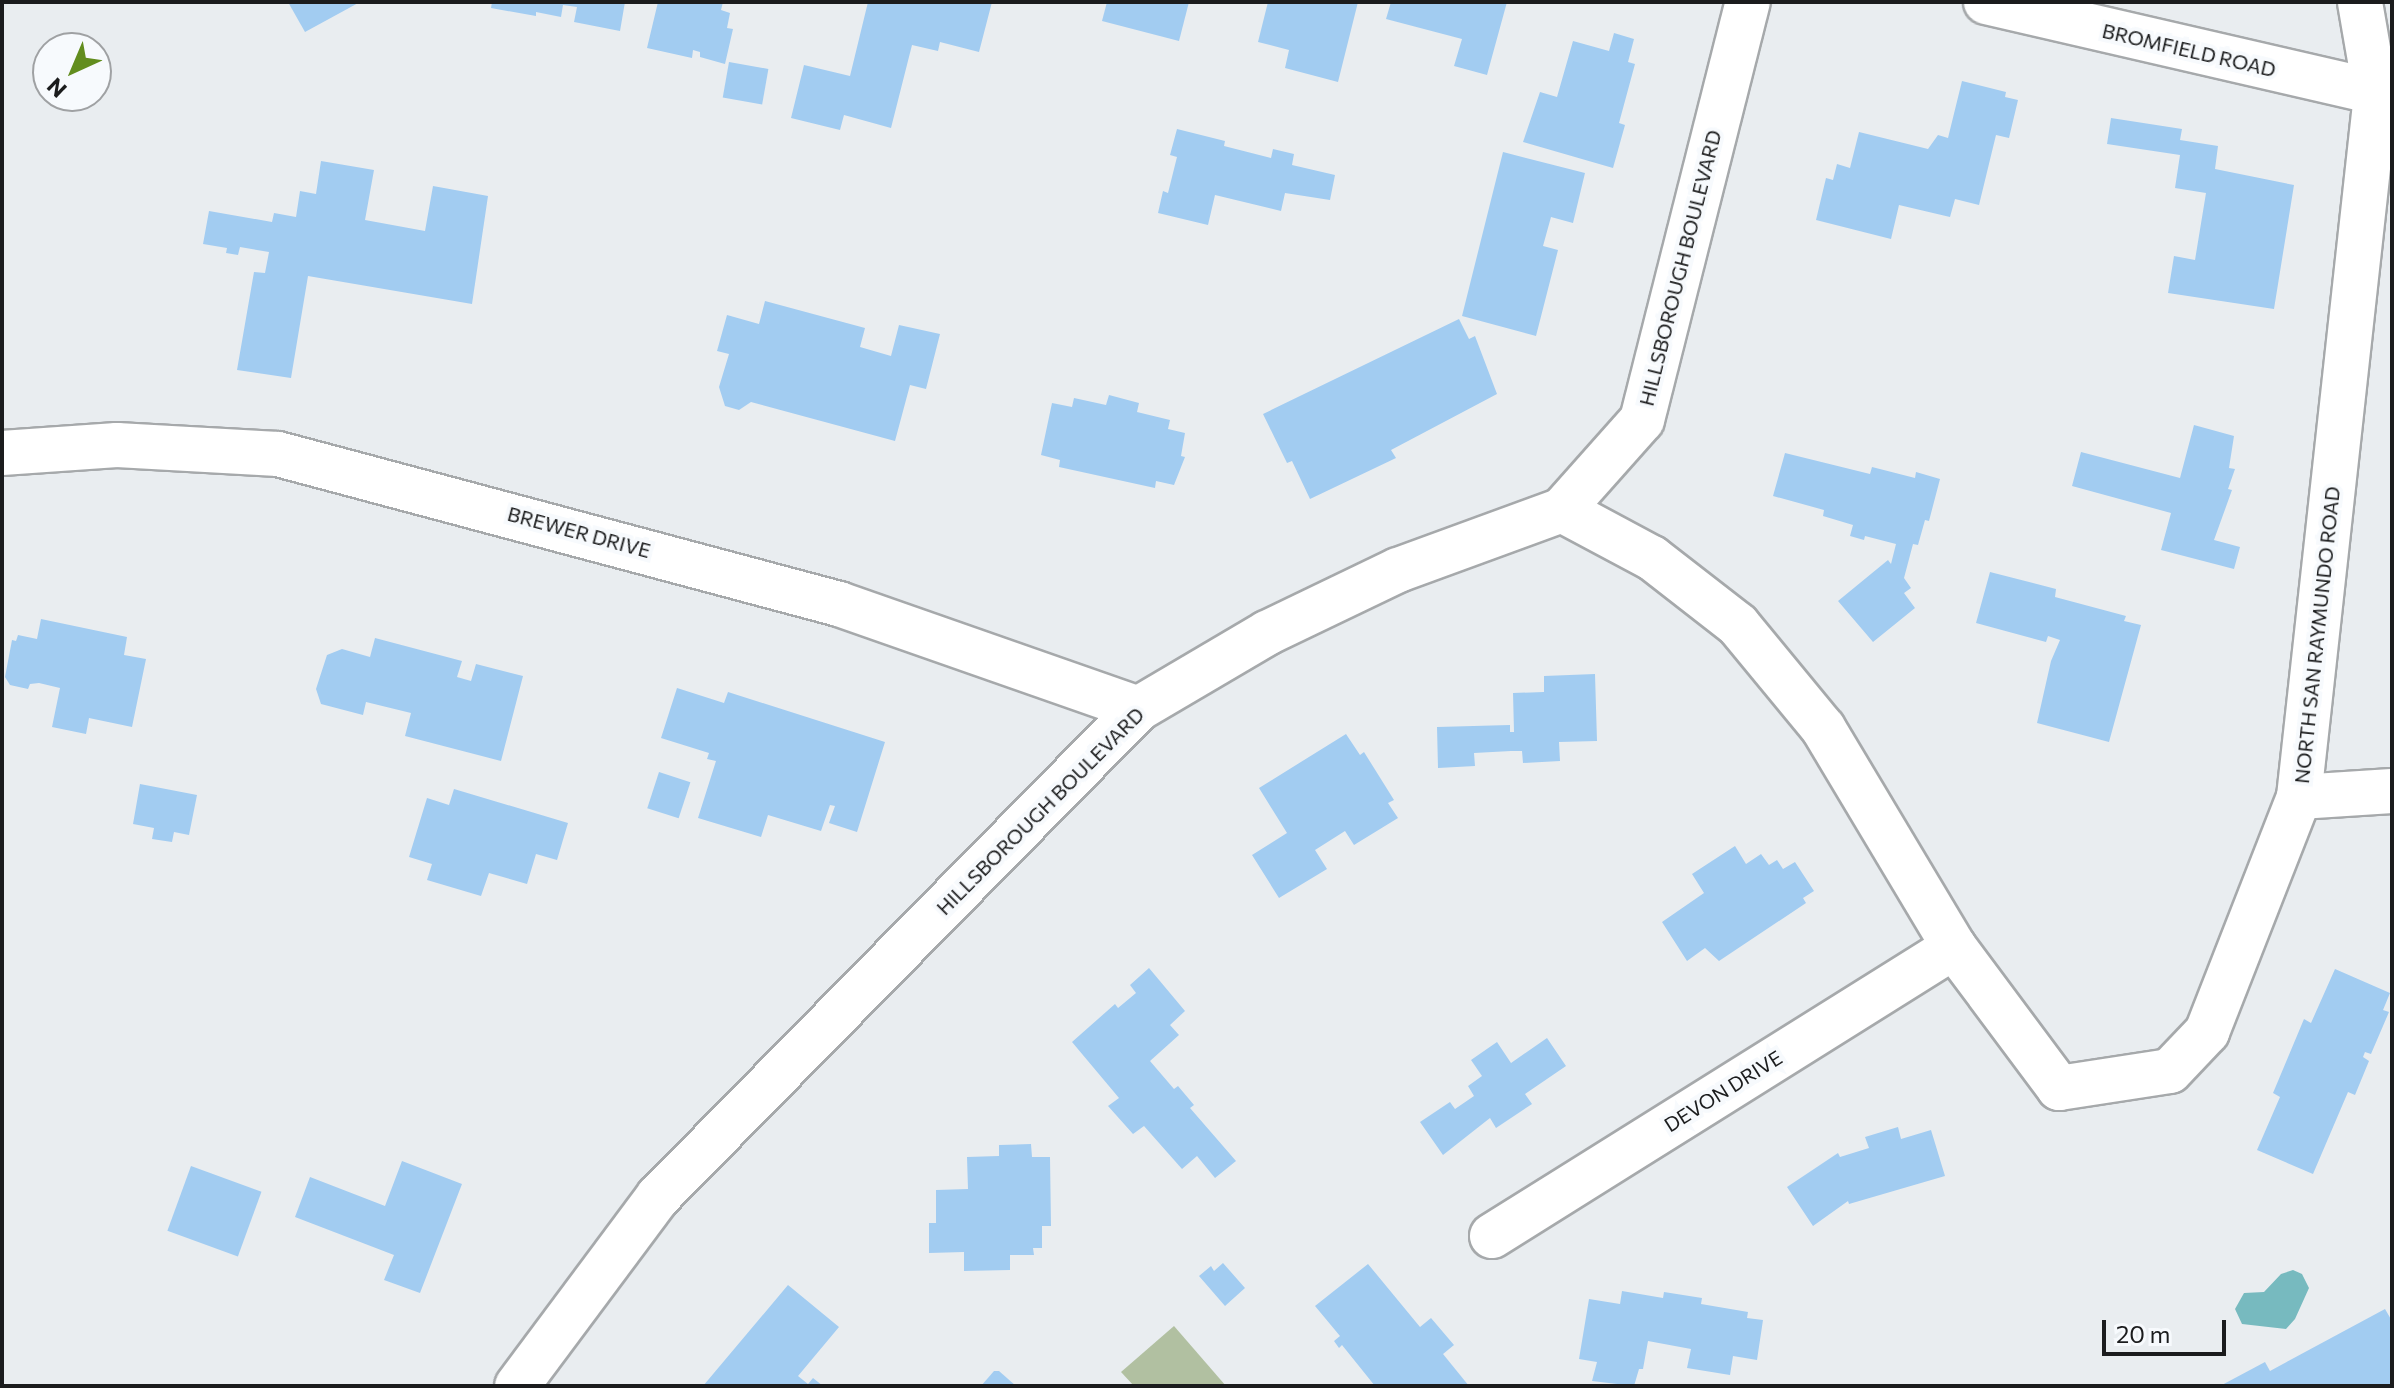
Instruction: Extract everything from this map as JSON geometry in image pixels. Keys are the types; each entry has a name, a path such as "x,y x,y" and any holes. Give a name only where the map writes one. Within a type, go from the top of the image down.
{"street":[{"name":"HILLSBOROUGH BOULEVARD","path":"517,1386 658,1197 1138,709 1267,633 1398,570 1562,510 1642,420 1748,2"},
{"name":"BROMFIELD ROAD","path":"1986,2 2384,96"},
{"name":"NORTH SAN RAYMUNDO ROAD","path":"1562,510 1652,558 1738,625 1823,728 1954,947 2059,1088 2170,1071 2207,1032 2299,797 2384,96 2360,2"},
{"name":"BREWER DRIVE","path":"2,453 117,445 278,454 839,604 1138,709"},
{"path":"2299,797 2392,791"},
{"name":"DEVON DRIVE","path":"1492,1236 1954,947"}],"green space":[{"path":"1174,1326 1226,1386 1134,1386 1121,1372"}],"water":[{"path":"2293,1270 2302,1274 2309,1288 2295,1319 2286,1329 2242,1324 2235,1309 2244,1293 2264,1292 2281,1274"}],"building":[{"path":"288,2 360,2 305,32"},
{"path":"492,2 625,2 620,31 574,22 577,7 563,5 561,17 536,12 536,16 491,8"},
{"path":"658,2 723,2 721,10 730,13 727,28 733,29 725,64 700,57 700,52 693,50 692,58 647,48"},
{"path":"868,2 992,2 979,52 940,42 938,51 912,45 891,128 844,115 840,130 791,118 804,65 850,76"},
{"path":"1107,2 1189,2 1179,41 1102,21"},
{"path":"1268,2 1358,2 1338,82 1285,68 1289,50 1258,42"},
{"path":"1391,2 1507,2 1487,75 1454,66 1462,39 1386,19"},
{"path":"1614,33 1634,39 1628,62 1635,64 1619,123 1625,125 1613,168 1523,142 1540,92 1557,97 1573,41 1609,51"},
{"path":"729,62 768,69 762,104 723,97"},
{"path":"1962,81 2006,92 2005,97 2018,100 2009,138 1996,135 1979,205 1955,199 1950,217 1899,205 1891,239 1816,220 1826,178 1833,180 1837,164 1850,168 1859,132 1928,149 1938,135 1948,138"},
{"path":"2111,118 2182,129 2180,140 2218,146 2215,169 2294,185 2274,309 2168,293 2174,256 2195,260 2206,193 2175,188 2180,155 2107,144"},
{"path":"1177,129 1225,141 1224,146 1271,158 1273,149 1294,154 1292,165 1335,175 1330,200 1285,193 1281,211 1215,195 1208,225 1158,213 1163,191 1168,193 1177,157 1170,155"},
{"path":"1503,152 1585,173 1573,223 1551,217 1543,246 1558,250 1536,336 1462,316"},
{"path":"321,161 374,170 365,220 425,231 433,186 488,196 472,304 308,276 291,378 237,370 254,272 265,273 269,252 240,247 238,255 226,253 227,248 203,244 209,211 272,222 274,213 296,217 300,191 316,194"},
{"path":"765,301 865,328 860,347 891,356 899,325 940,334 926,389 910,385 895,441 751,402 739,410 725,406 719,387 729,354 717,351 727,315 759,324"},
{"path":"1459,319 1469,339 1475,336 1497,394 1391,450 1396,458 1310,499 1292,461 1287,463 1263,414"},
{"path":"1109,395 1139,403 1137,412 1170,420 1168,429 1185,433 1181,456 1185,457 1174,485 1156,481 1155,488 1059,467 1060,460 1041,455 1052,403 1072,407 1074,398 1106,405"},
{"path":"2194,425 2234,436 2229,468 2235,469 2228,489 2232,490 2214,540 2240,547 2234,569 2161,550 2171,513 2072,486 2081,452 2180,478"},
{"path":"1785,453 1870,474 1872,467 1915,478 1916,472 1940,479 1929,521 1925,520 1918,545 1913,544 1904,578 1911,588 1904,593 1915,608 1873,642 1838,601 1888,560 1891,564 1896,544 1865,536 1864,540 1850,536 1853,525 1823,516 1824,510 1773,496"},
{"path":"1990,572 2056,589 2055,597 2126,616 2124,621 2141,625 2109,742 2037,723 2051,661 2060,640 2048,636 2046,642 1976,623"},
{"path":"41,619 127,637 124,655 146,659 132,727 89,718 86,734 52,727 60,688 39,683 30,684 28,689 10,685 5,677 12,640 16,641 18,635 37,639"},
{"path":"375,638 462,661 457,677 471,681 476,664 523,676 501,761 405,736 411,713 366,702 363,715 321,704 316,689 327,655 342,649 370,657"},
{"path":"1595,674 1597,741 1559,742 1560,761 1523,763 1522,751 1474,753 1475,766 1438,768 1437,727 1510,725 1510,732 1514,732 1513,693 1544,692 1544,676"},
{"path":"677,688 724,703 728,692 885,742 857,832 829,823 835,806 830,805 821,831 768,815 761,837 698,818 716,761 707,759 709,753 661,738"},
{"path":"1346,734 1360,755 1364,752 1394,800 1388,803 1398,818 1354,845 1345,831 1315,850 1327,869 1279,898 1252,855 1287,833 1259,788"},
{"path":"659,772 690,782 679,818 647,808"},
{"path":"140,784 197,795 189,835 174,832 172,842 152,839 154,828 133,824"},
{"path":"454,789 568,823 557,860 536,854 527,884 489,873 481,896 427,880 432,864 409,857 427,798 449,805"},
{"path":"1735,846 1746,864 1761,854 1769,865 1777,860 1783,869 1795,862 1814,891 1803,898 1806,903 1719,961 1705,948 1687,961 1662,922 1704,893 1692,874"},
{"path":"1149,968 1185,1011 1170,1025 1179,1035 1150,1061 1174,1089 1178,1086 1194,1105 1190,1108 1236,1161 1215,1178 1197,1156 1182,1169 1144,1126 1133,1134 1108,1106 1119,1098 1072,1042 1115,1004 1118,1008 1136,993 1130,985"},
{"path":"2335,969 2390,993 2383,1010 2389,1012 2371,1054 2365,1052 2363,1057 2369,1061 2355,1095 2348,1092 2313,1174 2257,1150 2280,1097 2273,1093 2304,1019 2311,1023"},
{"path":"1547,1038 1566,1066 1525,1094 1532,1104 1496,1128 1490,1118 1443,1155 1420,1122 1450,1102 1455,1109 1474,1096 1468,1086 1482,1076 1471,1060 1497,1042 1511,1063"},
{"path":"1898,1127 1901,1139 1931,1130 1945,1176 1849,1204 1848,1201 1813,1226 1787,1187 1838,1153 1840,1157 1869,1148 1865,1137"},
{"path":"1031,1144 1032,1157 1050,1157 1051,1226 1042,1226 1042,1248 1033,1248 1034,1255 1010,1255 1010,1270 964,1271 964,1252 929,1253 929,1223 936,1223 936,1190 968,1189 967,1157 999,1156 999,1145"},
{"path":"402,1161 462,1184 420,1293 384,1280 394,1255 295,1217 310,1177 385,1206"},
{"path":"191,1166 261,1192 238,1256 167,1231"},
{"path":"1223,1263 1245,1288 1225,1306 1199,1276 1211,1266 1214,1271"},
{"path":"1368,1264 1420,1327 1431,1318 1454,1345 1443,1354 1469,1386 1375,1386 1342,1345 1339,1348 1334,1341 1340,1336 1315,1306"},
{"path":"788,1285 839,1327 798,1376 808,1384 813,1378 823,1386 703,1386"},
{"path":"1622,1291 1663,1298 1664,1292 1702,1298 1701,1304 1748,1312 1747,1318 1763,1320 1757,1360 1733,1356 1730,1375 1687,1368 1691,1349 1648,1341 1643,1369 1639,1369 1634,1386 1592,1381 1597,1362 1579,1359 1589,1299 1620,1304"},
{"path":"2385,1309 2392,1321 2390,1386 2220,1386 2265,1362 2270,1371"},
{"path":"994,1371 999,1371 1016,1386 981,1386"}]}
